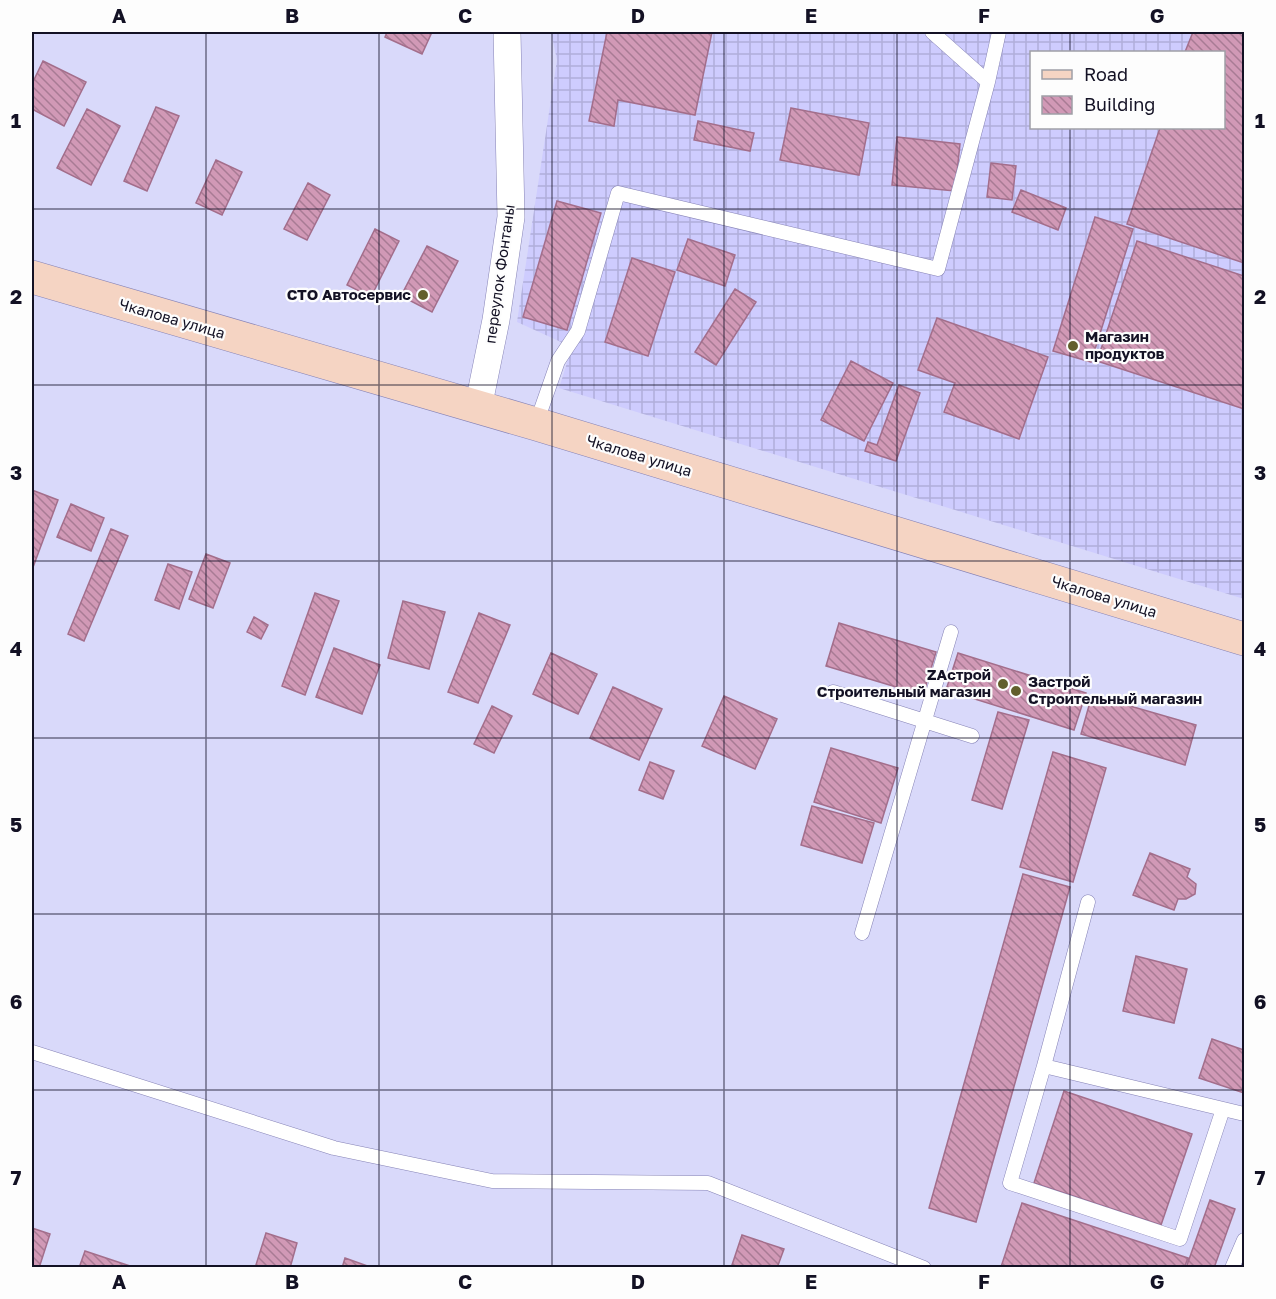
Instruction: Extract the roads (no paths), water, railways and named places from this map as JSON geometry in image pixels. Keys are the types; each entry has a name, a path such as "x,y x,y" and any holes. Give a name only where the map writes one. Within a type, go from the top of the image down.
{"main road":[{"name":"Чкалова улица","path":"32,277 536,424 1245,639"}],"street":[{"name":"переулок Фонтаны","path":"478,408 496,320 511,217 507,32"}],"lane":[{"path":"932,32 988,82"},
{"path":"536,424 558,361 578,331 618,193 938,269 988,82 999,32"},
{"path":"862,933 951,632"},
{"path":"833,692 972,736"},
{"path":"1088,902 1010,1183 1179,1239 1223,1109"},
{"path":"32,1052 334,1148 492,1181 708,1183 924,1268"},
{"path":"1044,1066 1245,1114"},
{"path":"1232,1268 1245,1240"}],"place":[{"name":"СТО Автосервис","path":"423,295"},
{"name":"Магазин продуктов","path":"1073,346"},
{"name":"ZAстрой Строительный магазин","path":"1003,684"},
{"name":"Застрой Строительный магазин","path":"1016,691"}]}
